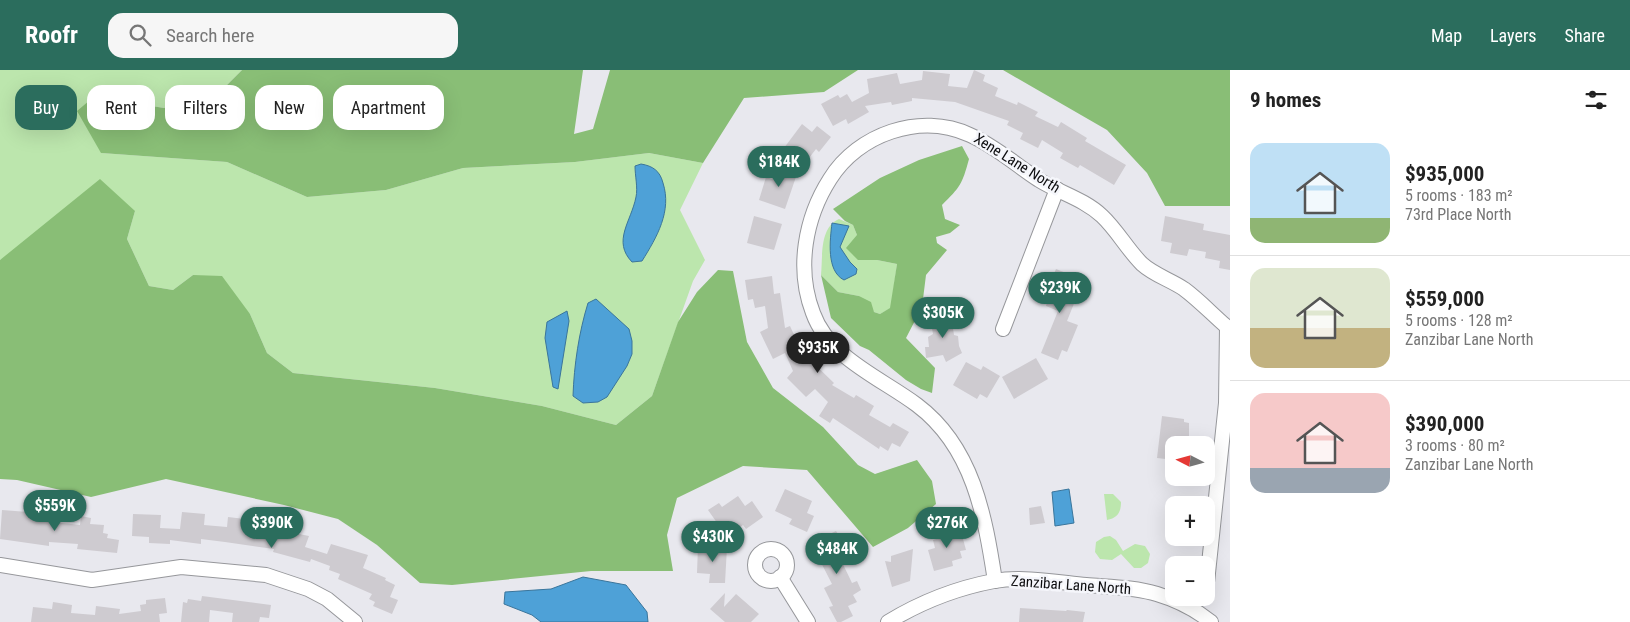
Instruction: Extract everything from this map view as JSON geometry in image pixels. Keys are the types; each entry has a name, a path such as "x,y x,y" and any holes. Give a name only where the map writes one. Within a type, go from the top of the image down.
{"street":[{"name":"Xene Lane North","path":"995,581 988,532 977,489 968,469 948,438 917,405 834,346 814,316 804,279 805,247 819,200 844,160 869,141 890,132 916,126 942,127 968,133 1041,181 1085,202 1102,216 1144,265 1185,289 1227,327 1226,403 1210,556"},
{"path":"1003,329 1057,189"},
{"path":"0,565 92,580 181,567 266,575 308,589 327,599 355,622"},
{"path":"780,577 808,622"},
{"name":"Zanzibar Lane North","path":"891,621 943,595 995,581 1047,581 1143,590 1175,600 1211,622"},
{"path":"1197,612 1200,606"}],"green space":[{"path":"0,70 242,70 227,85 165,85 164,108 155,107 155,85 87,85 87,130 103,130 101,153 227,162 307,197 386,190 463,168 575,162 649,153 703,163 680,210 705,260 693,281 652,396 616,425 542,406 435,388 293,373 267,353 250,314 193,275 173,290 149,286 127,239 135,211 0,260"},
{"path":"242,70 583,70 574,134 593,129 610,70 858,70 824,92 744,98 703,163 649,153 575,162 463,168 386,190 307,197 227,162 101,153 88,130 155,130 155,107 165,108 165,130 245,130 245,85 227,85"},
{"path":"1003,70 1230,70 1230,206 1165,206 1147,173 1107,130"},
{"path":"87,103 87,128 77,111"},
{"path":"962,146 969,159 964,175 960,185 942,205 945,219 960,225 950,233 936,237 937,243 947,250 926,275 922,307 906,338 935,368 932,393 906,380 869,350 860,346 831,318 821,275 838,292 859,296 871,302 874,312 880,314 890,308 897,264 877,260 858,260 846,248 857,235 853,225 845,221 833,209 880,178 919,160"},
{"path":"100,179 135,211 127,239 149,286 173,290 193,275 222,276 250,314 267,353 293,373 435,388 542,406 616,425 652,396 678,322 697,292 718,270 733,271 747,342 773,388 823,427 858,465 875,474 917,460 932,481 936,504 908,528 873,547 807,470 743,466 677,498 667,535 673,571 591,571 452,585 420,583 377,545 338,519 284,505 166,479 91,497 17,480 0,479 0,260"},
{"path":"839,219 853,225 857,235 858,260 877,260 897,264 891,308 880,314 874,312 859,296 838,292 821,275 825,236 828,229"},
{"path":"1104,494 1113,494 1121,502 1118,514 1107,520"},
{"path":"1110,536 1116,540 1123,551 1135,544 1145,546 1150,554 1148,563 1141,568 1134,568 1121,554 1112,560 1100,559 1095,552 1096,542"}],"water":[{"path":"641,164 649,166 660,175 666,204 662,223 648,252 642,261 632,262 623,247 623,239 636,197 635,166"},
{"path":"832,223 849,226 840,247 857,269 856,274 844,280 834,270 832,262 830,246"},
{"path":"596,299 629,329 632,341 632,354 627,366 607,397 598,402 583,403 573,396 576,361 588,303"},
{"path":"567,311 569,321 558,389 553,387 545,338 547,322"},
{"path":"1069,489 1074,523 1055,526 1052,492"},
{"path":"583,577 626,585 647,612 648,622 541,622 532,615 504,604 505,592 551,589"}],"building":[{"path":"974,70 985,75 983,81 998,88 995,96 1017,105 1018,102 1038,112 1035,116 1058,127 1061,122 1087,138 1085,141 1126,165 1114,185 1080,165 1078,168 1060,158 1063,153 1042,140 1038,148 1020,139 1023,133 1007,125 1009,121 955,102 912,98 912,101 892,105 891,102 865,106 869,112 848,124 846,119 833,126 821,104 838,95 840,98 847,94 852,102 869,93 867,79 897,73 900,84 922,80 923,71 950,74 948,86 967,88"},
{"path":"802,124 812,132 817,126 831,137 819,152 816,149 809,158 804,154 801,162 784,148"},
{"path":"781,165 798,171 785,209 759,200 766,177 775,180"},
{"path":"754,216 782,224 774,250 747,243"},
{"path":"1165,216 1204,224 1203,230 1230,235 1230,270 1219,268 1220,261 1205,258 1206,252 1189,249 1187,256 1170,253 1172,243 1161,241"},
{"path":"1056,269 1071,275 1069,279 1077,283 1073,295 1077,296 1067,321 1078,325 1067,352 1062,350 1058,360 1041,353 1058,311 1046,306 1048,299 1045,296"},
{"path":"772,276 774,294 780,293 785,328 790,326 802,352 834,383 832,385 854,398 856,395 874,406 869,415 890,427 893,423 909,432 900,447 892,443 888,451 880,446 879,449 833,418 830,423 819,416 828,402 815,389 806,397 787,378 793,371 785,353 773,359 760,332 768,328 765,306 755,308 753,299 748,300 745,280"},
{"path":"951,315 954,335 958,336 962,353 946,362 943,355 926,358 925,347 929,347 928,337 933,334 930,317"},
{"path":"1036,358 1048,379 1014,399 1002,377"},
{"path":"966,362 981,370 983,366 1000,376 987,398 980,394 977,399 953,385"},
{"path":"1162,416 1184,419 1184,422 1189,423 1189,436 1165,436 1165,459 1157,458"},
{"path":"785,489 812,501 807,513 814,516 807,532 789,524 792,519 775,511"},
{"path":"738,496 745,506 752,501 763,517 746,529 743,525 727,537 708,510 719,503 722,507"},
{"path":"1041,506 1045,523 1030,525 1029,508"},
{"path":"2,510 54,514 53,522 80,525 81,516 91,518 90,524 104,525 103,533 108,534 107,538 119,540 117,553 77,549 78,544 49,542 49,546 0,539"},
{"path":"182,512 205,514 204,525 227,527 228,517 253,520 251,531 278,534 279,530 309,536 305,547 327,554 331,544 368,555 363,568 386,578 385,580 395,585 390,597 398,600 392,614 373,606 375,602 369,599 372,594 338,579 340,574 329,570 330,566 311,559 310,562 273,552 274,549 225,542 201,539 201,544 170,540 170,544 149,543 149,537 132,536 133,514 161,515 160,528 180,529"},
{"path":"959,524 966,550 960,551 962,558 952,561 953,566 934,571 928,550 935,548 933,540 950,535 948,528"},
{"path":"836,531 850,553 840,558 852,583 857,581 861,590 853,595 857,602 848,606 853,616 841,622 837,622 829,607 833,606 824,588 832,584 811,543"},
{"path":"698,546 727,547 725,583 709,583 710,574 697,573"},
{"path":"913,549 910,581 892,587 885,561 891,562 891,556"},
{"path":"725,593 724,607 736,594 759,614 751,622 725,622 710,609"},
{"path":"202,596 271,605 269,618 260,617 259,622 232,622 233,613 210,610 209,622 181,622 183,602 187,603 188,599 201,601"},
{"path":"165,598 167,613 159,614 160,622 31,622 33,607 52,609 53,602 72,605 71,613 95,615 96,606 120,609 119,614 141,611 140,605 146,604 146,600"},
{"path":"1020,608 1085,612 1083,622 1019,622"}]}
